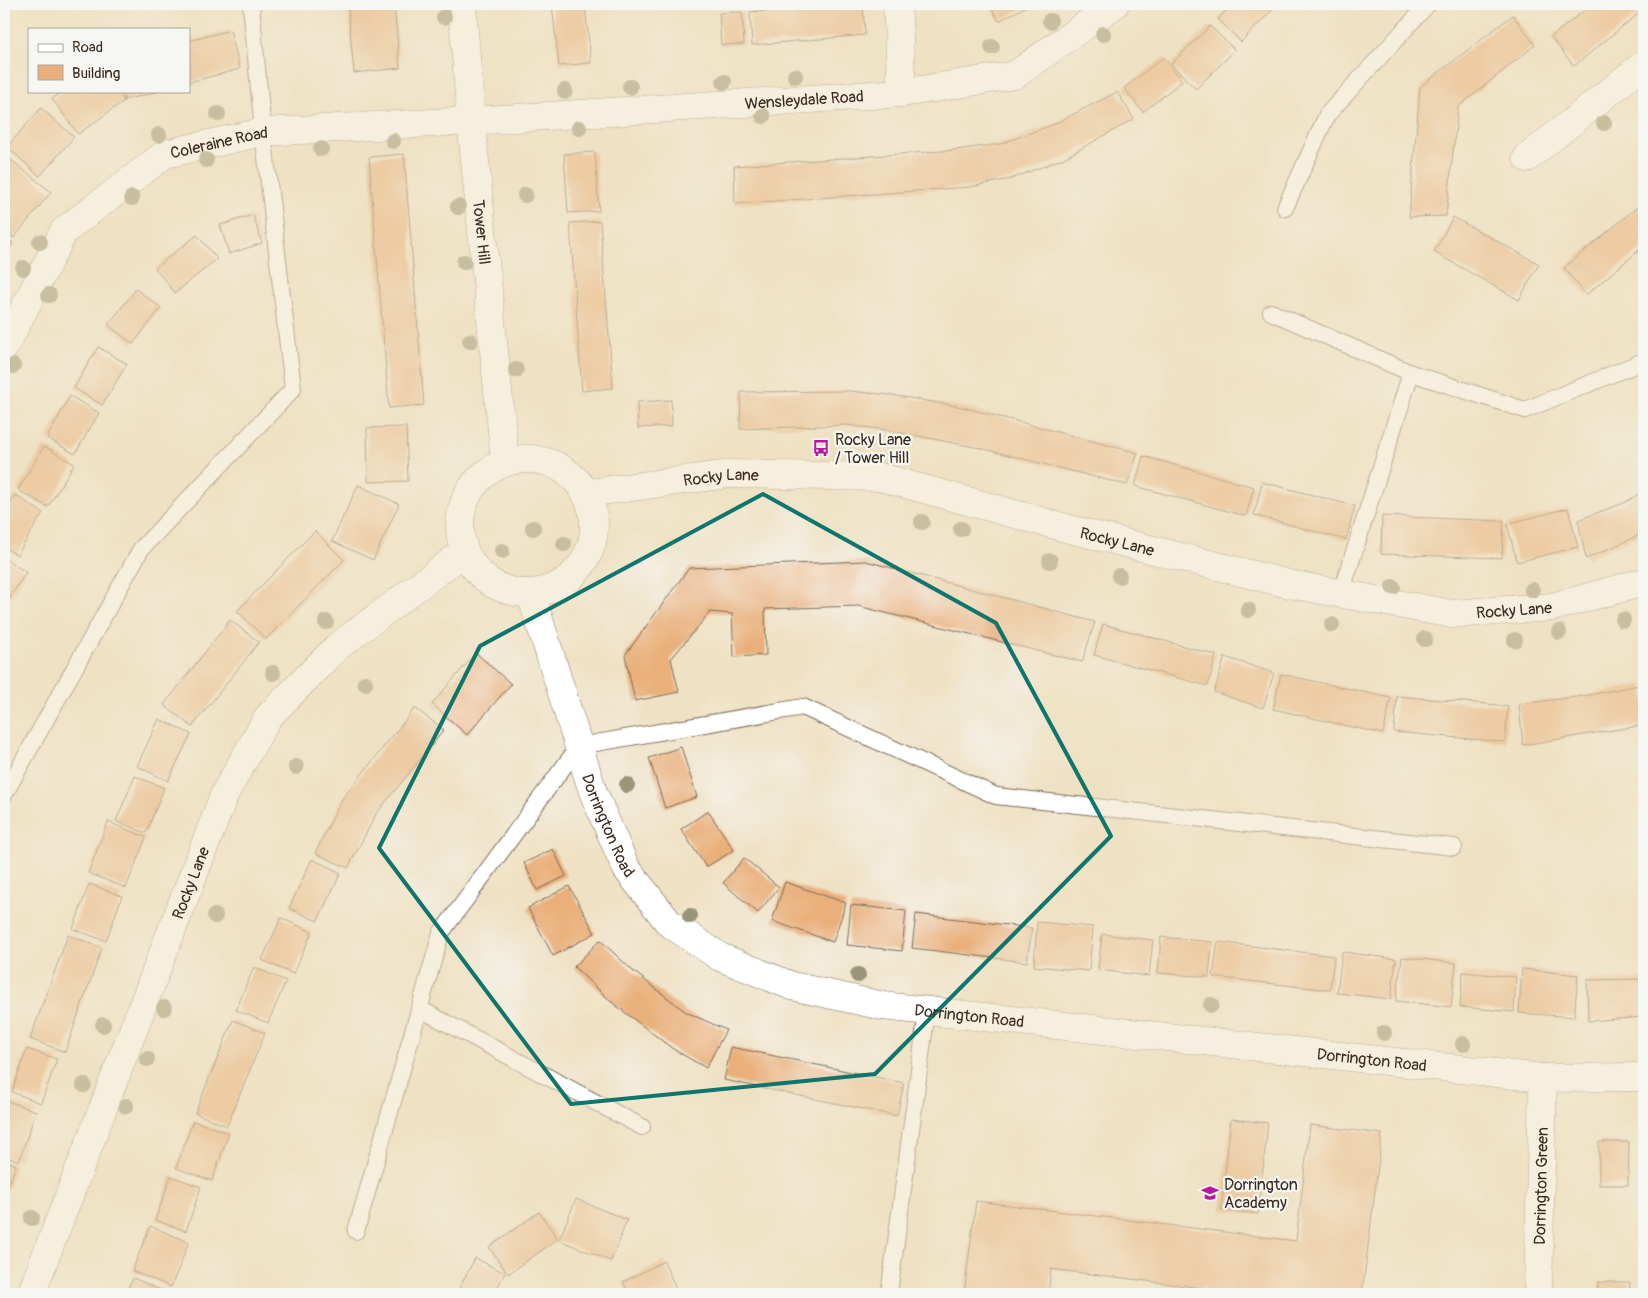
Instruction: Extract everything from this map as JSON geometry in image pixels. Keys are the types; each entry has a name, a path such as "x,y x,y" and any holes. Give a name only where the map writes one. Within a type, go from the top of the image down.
{"street":[{"name":"Tower Hill","path":"462,4 471,121 505,461"},
{"path":"897,4 902,93"},
{"name":"Wensleydale Road","path":"471,121 902,93 1014,75 1115,4"},
{"path":"1527,158 1644,64"},
{"name":"Coleraine Road","path":"4,348 64,231 165,154 263,132 471,121"},
{"path":"537,458 566,469 588,492 596,526 587,559 564,583 531,594 504,590 480,575 464,552 460,515 474,482 505,461 537,458"},
{"name":"Rocky Lane","path":"588,492 729,474 880,477 1069,529 1290,584 1452,614 1552,607 1644,582"},
{"name":"Rocky Lane","path":"31,1294 225,793 268,717 337,647 464,552"},
{"name":"Dorrington Road","path":"531,594 593,792 626,868 669,923 720,957 792,986 883,1006 1543,1078 1644,1077"},
{"name":"Dorrington Green","path":"1538,1294 1543,1078"}],"lane":[{"path":"4,794 141,549 293,389 263,132 251,4"},
{"path":"1285,208 1327,115 1428,4"},
{"path":"1271,312 1411,373 1525,410 1644,361"},
{"path":"1341,593 1411,373"},
{"path":"356,1231 441,933 579,746 803,707 996,796 1454,847"},
{"path":"420,1009 642,1126"},
{"path":"889,1294 927,1011"}],"highlighted area":[{"path":"763,494 996,623 1111,836 875,1074 571,1104 379,848 480,646"}],"building":[{"path":"552,4 585,4 591,63 559,66"},
{"path":"863,4 865,35 752,45 750,12"},
{"path":"989,4 1030,4 999,21"},
{"path":"1232,4 1267,4 1273,9 1241,42 1218,19"},
{"path":"1592,4 1643,4 1644,9 1574,66 1551,37"},
{"path":"394,5 400,68 354,73 348,9"},
{"path":"742,12 744,44 721,45 719,13"},
{"path":"1513,15 1535,45 1458,107 1446,216 1409,217 1420,87"},
{"path":"1210,26 1235,50 1196,89 1171,64"},
{"path":"230,30 240,69 190,82 190,41"},
{"path":"1164,57 1182,81 1143,112 1124,88"},
{"path":"62,92 118,92 124,101 78,134 52,99"},
{"path":"122,92 157,92 124,100"},
{"path":"1117,92 1134,119 1064,158 1011,179 970,187 735,204 734,166 955,150 1000,144 1052,125"},
{"path":"41,108 74,137 40,176 7,147"},
{"path":"595,152 599,211 568,213 564,154"},
{"path":"404,154 424,405 389,408 369,157"},
{"path":"10,159 51,192 14,238 4,230 4,167"},
{"path":"1642,203 1644,205 1644,246 1586,295 1564,268"},
{"path":"253,215 262,243 229,254 220,225"},
{"path":"1453,217 1539,264 1519,300 1434,252"},
{"path":"600,221 613,388 582,391 570,223"},
{"path":"197,235 217,259 175,293 155,268"},
{"path":"4,238 13,243 4,259"},
{"path":"136,289 161,308 133,344 108,325"},
{"path":"98,347 127,364 102,405 74,388"},
{"path":"849,391 891,395 962,407 1138,453 1127,485 980,448 887,430 847,425 740,429 741,392"},
{"path":"70,396 99,413 75,454 47,438"},
{"path":"671,400 672,426 638,428 637,402"},
{"path":"406,427 408,481 368,482 367,428"},
{"path":"44,446 74,464 48,507 18,490"},
{"path":"1143,456 1254,487 1246,516 1135,486"},
{"path":"1262,482 1355,506 1346,540 1254,515"},
{"path":"358,485 399,504 373,560 332,541"},
{"path":"1644,491 1644,533 1586,559 1578,520 1624,503"},
{"path":"15,495 43,513 17,555 4,547 4,513"},
{"path":"1568,508 1578,547 1517,562 1507,524"},
{"path":"1382,516 1504,521 1502,558 1381,554"},
{"path":"315,531 344,560 266,639 237,611"},
{"path":"4,558 26,572 4,607"},
{"path":"866,561 1095,622 1082,662 858,606 765,609 766,655 734,657 732,614 710,612 671,659 679,692 635,701 625,655 689,568"},
{"path":"230,620 259,642 192,727 164,705"},
{"path":"1103,624 1216,655 1208,686 1094,655"},
{"path":"476,653 511,684 467,735 432,704"},
{"path":"1225,657 1274,673 1263,708 1214,692"},
{"path":"1281,674 1391,698 1383,734 1273,709"},
{"path":"1644,684 1644,725 1523,745 1519,704 1584,696"},
{"path":"1397,696 1508,706 1505,742 1394,732"},
{"path":"415,708 444,730 376,814 348,868 315,853 342,799"},
{"path":"159,719 191,734 168,781 137,766"},
{"path":"681,747 697,797 665,808 649,758"},
{"path":"135,776 164,788 146,833 116,821"},
{"path":"708,811 734,850 706,867 681,829"},
{"path":"108,822 146,837 126,888 88,873"},
{"path":"553,849 566,876 537,890 524,863"},
{"path":"744,858 779,887 758,913 723,883"},
{"path":"312,859 341,873 317,921 289,908"},
{"path":"785,882 846,903 833,942 772,921"},
{"path":"89,884 122,896 106,941 73,929"},
{"path":"569,886 595,933 553,956 528,908"},
{"path":"851,905 906,911 902,951 847,945"},
{"path":"916,914 1032,928 1027,962 912,948"},
{"path":"281,918 312,932 293,974 262,960"},
{"path":"1037,922 1093,927 1089,971 1034,966"},
{"path":"1102,934 1153,940 1149,976 1098,970"},
{"path":"68,935 102,948 65,1052 30,1039"},
{"path":"1161,937 1212,942 1209,977 1158,973"},
{"path":"600,940 633,971 686,1012 726,1030 706,1068 673,1049 614,1004 574,967"},
{"path":"1218,942 1334,956 1330,990 1213,977"},
{"path":"1342,952 1396,959 1391,999 1337,993"},
{"path":"1402,957 1456,963 1451,1007 1396,1001"},
{"path":"254,967 286,981 268,1023 236,1010"},
{"path":"1522,969 1578,975 1574,1017 1519,1013"},
{"path":"1463,972 1516,977 1514,1012 1460,1007"},
{"path":"1644,979 1644,1017 1588,1021 1587,980"},
{"path":"233,1020 265,1033 227,1126 195,1113"},
{"path":"731,1047 904,1083 897,1116 724,1080"},
{"path":"27,1049 57,1059 41,1103 12,1092"},
{"path":"4,1100 36,1111 19,1161 4,1156"},
{"path":"1231,1119 1268,1123 1258,1214 1221,1210"},
{"path":"193,1121 229,1133 212,1181 176,1168"},
{"path":"1310,1125 1382,1134 1362,1294 1251,1294 1051,1269 1048,1294 964,1294 976,1201 1296,1241"},
{"path":"1644,1140 1644,1184 1643,1184 1638,1141"},
{"path":"1599,1142 1629,1142 1628,1185 1599,1185"},
{"path":"4,1160 16,1165 4,1198"},
{"path":"171,1176 201,1187 186,1231 155,1220"},
{"path":"576,1199 627,1220 611,1261 559,1240"},
{"path":"539,1212 558,1239 508,1274 489,1247"},
{"path":"150,1226 189,1242 171,1287 132,1271"},
{"path":"475,1258 505,1273 494,1294 456,1294"},
{"path":"664,1261 678,1294 629,1294 623,1282"},
{"path":"133,1278 163,1291 162,1294 125,1294"},
{"path":"1598,1282 1630,1282 1629,1294 1598,1294"}],"place":[{"name":"Rocky Lane / Tower Hill","path":"821,448"},
{"name":"Dorrington Academy","path":"1210,1193"}]}
